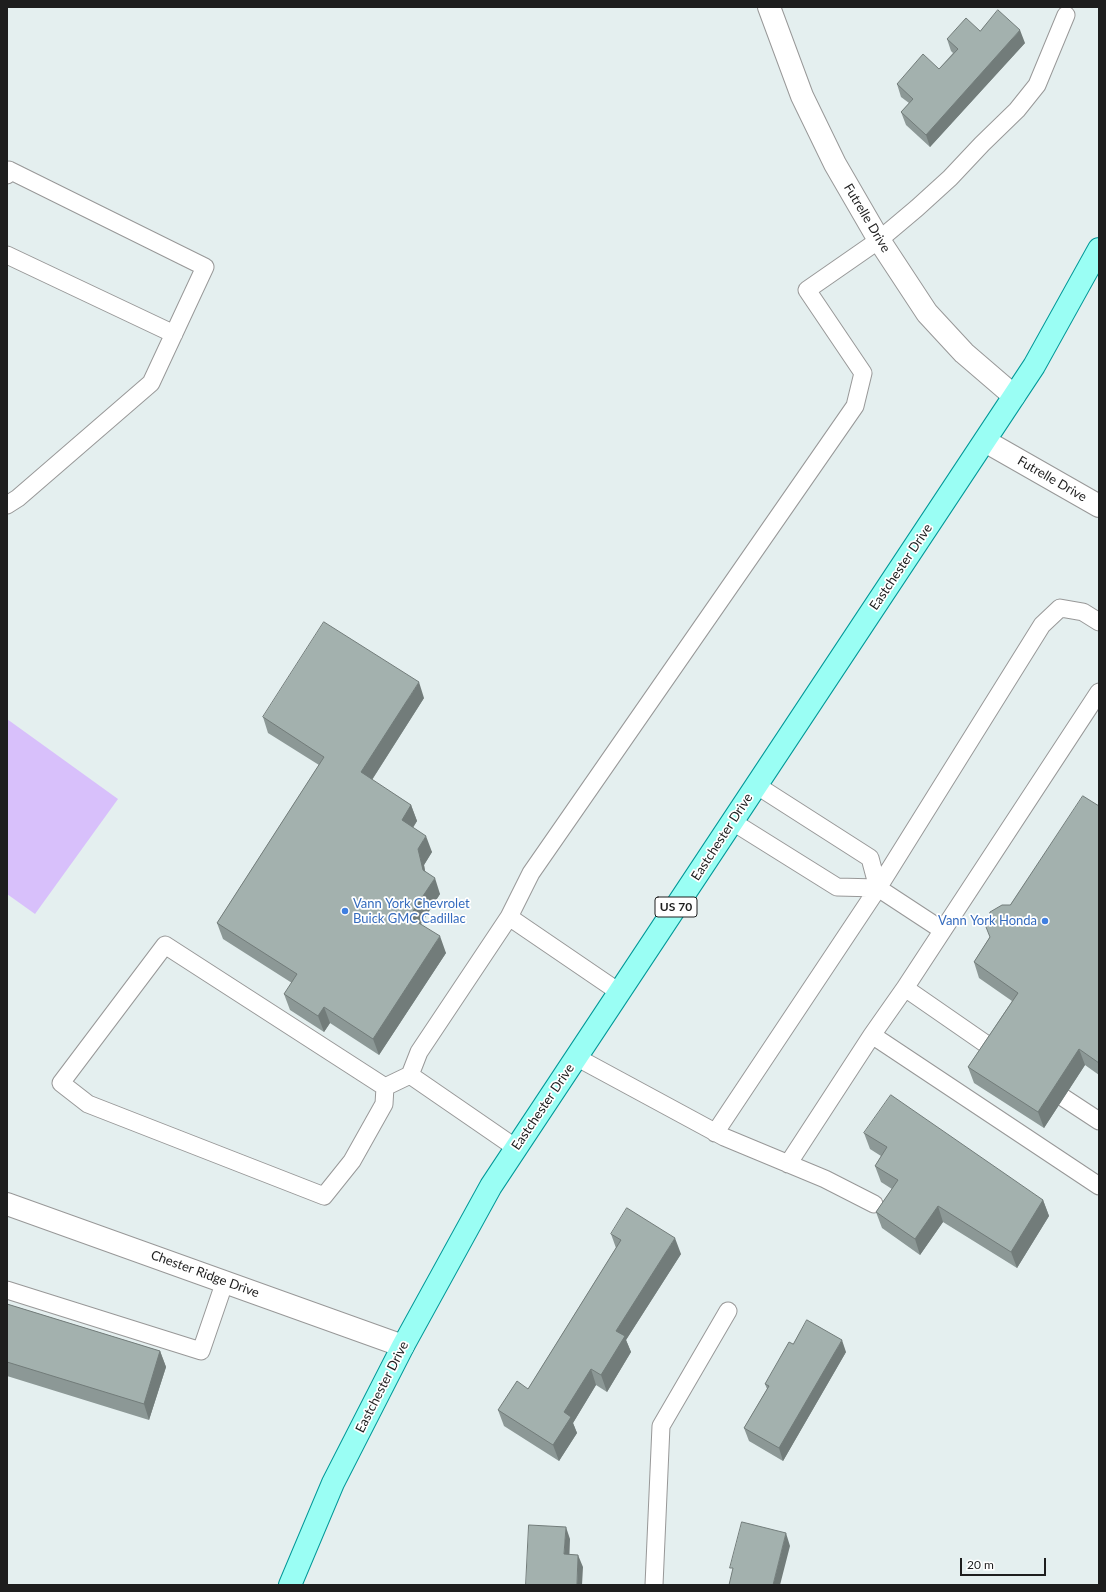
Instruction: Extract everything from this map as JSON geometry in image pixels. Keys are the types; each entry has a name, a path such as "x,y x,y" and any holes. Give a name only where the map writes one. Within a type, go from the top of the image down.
{"main road":[{"name":"Eastchester Drive","path":"290,1585 333,1483 403,1346 491,1186 1034,366 1099,249"}],"street":[{"name":"Futrelle Drive","path":"769,7 802,96 834,164 879,240 927,312 964,353 1014,396"},
{"name":"Futrelle Drive","path":"985,441 1099,506"},
{"name":"Chester Ridge Drive","path":"7,1204 403,1346"}],"lane":[{"path":"385,1087 410,1075 419,1052 509,917 531,873 855,406 863,372 807,290 879,240 950,178 1017,110 1037,86 1066,16"},
{"path":"7,175 9,170 205,267 151,383 18,498 7,505"},
{"path":"7,255 174,334"},
{"path":"715,1132 878,888 1042,625 1060,608 1083,612 1099,622"},
{"path":"788,1164 1099,692"},
{"path":"756,785 870,858 878,888"},
{"path":"733,822 837,887 878,888 942,930"},
{"path":"509,917 619,992"},
{"path":"166,946 385,1087 384,1104 352,1161 324,1196 88,1104 61,1083 166,946"},
{"path":"905,988 996,1050"},
{"path":"872,1035 1099,1186"},
{"path":"576,1057 715,1132 825,1179 874,1204"},
{"path":"410,1075 516,1148"},
{"path":"1064,1098 1099,1121"},
{"path":"7,1290 201,1351 225,1281"},
{"path":"654,1585 661,1426 728,1311"}],"shaded area":[{"path":"7,719 118,799 35,914 7,894"}],"building":[{"path":"998,10 1020,30 926,135 901,112 913,99 897,84 923,54 939,69 958,49 947,39 966,18 980,31"},
{"path":"324,622 419,682 361,772 411,805 402,820 426,836 418,849 423,870 435,878 409,917 440,936 373,1039 324,1007 318,1016 284,994 297,974 217,923 324,757 263,717"},
{"path":"1083,796 1099,806 1099,1063 1079,1049 1038,1112 968,1067 1018,993 974,962 990,937 986,927 990,912 1002,905 1010,905"},
{"path":"891,1095 1043,1200 1011,1252 938,1206 915,1239 876,1212 898,1180 875,1166 887,1147 864,1133"},
{"path":"627,1208 675,1238 616,1331 625,1336 601,1375 591,1369 564,1412 571,1417 553,1445 498,1410 517,1381 528,1389 621,1240 611,1234"},
{"path":"7,1304 160,1351 144,1404 7,1362"},
{"path":"807,1320 842,1340 779,1448 744,1428 769,1386 765,1384 789,1342 793,1344"},
{"path":"742,1522 786,1533 773,1585 729,1585 733,1568 730,1568"},
{"path":"529,1525 566,1527 564,1554 578,1555 577,1585 526,1585"}],"place":[{"name":"Vann York Chevrolet Buick GMC Cadillac","path":"345,911"},
{"name":"Vann York Honda","path":"1045,921"}]}
